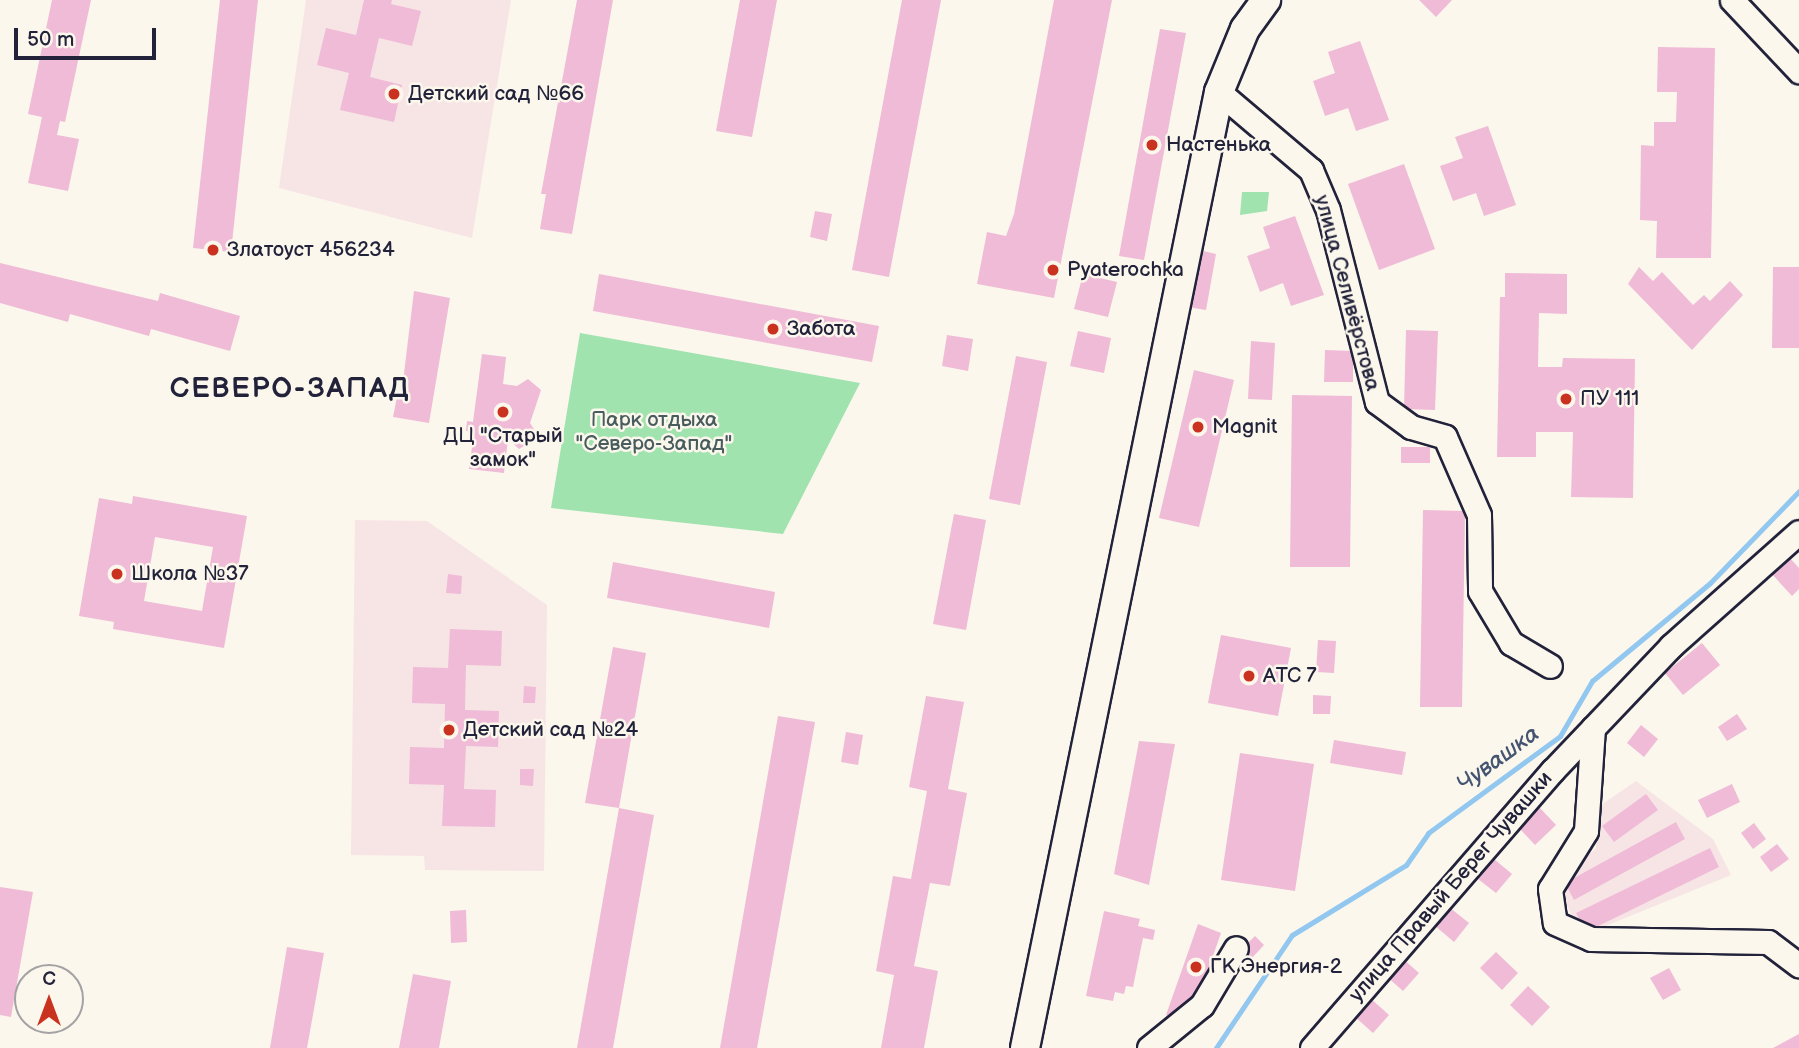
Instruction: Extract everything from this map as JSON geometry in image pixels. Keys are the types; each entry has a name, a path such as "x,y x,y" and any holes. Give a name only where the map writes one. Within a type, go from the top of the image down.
{"main road":[{"path":"1025,1048 1219,92 1245,29 1266,0"}],"street":[{"path":"1732,0 1799,71"},
{"name":"улица Селивёрстова","path":"1219,92 1311,170 1332,222 1377,402 1411,426 1445,437 1474,494 1480,591 1490,612 1511,643 1550,666"},
{"name":"улица Правый Берег Чувашки","path":"1312,1048 1593,728 1671,646 1799,532"},
{"path":"1593,728 1586,831 1550,889 1555,923 1591,939 1768,942 1799,965"},
{"path":"1149,1048 1202,1005 1236,948"}],"shaded area":[{"name":"Детский сад №66","path":"306,0 511,0 472,238 279,188"},
{"name":"Детский сад №24","path":"355,520 427,521 547,605 544,871 425,870 424,856 351,855"},
{"path":"1636,781 1713,839 1731,875 1581,936 1558,885 1596,848 1595,809"}],"green space":[{"path":"1242,192 1269,192 1267,211 1240,215"},
{"name":"Парк отдыха \"Северо-Запад\"","path":"580,333 860,383 783,534 551,508"}],"building":[{"path":"52,0 91,0 65,122 60,121 57,135 79,139 68,191 28,183 42,117 28,114"},
{"path":"220,0 258,0 231,252 193,248"},
{"path":"364,0 392,0 391,4 421,11 412,46 379,38 370,77 402,85 394,122 340,110 349,73 317,65 326,28 356,35"},
{"path":"577,0 613,0 572,234 540,229 546,194 541,194"},
{"path":"740,0 777,0 752,137 716,131"},
{"path":"902,0 941,0 889,277 852,270"},
{"path":"1054,0 1112,0 1054,298 977,284 987,232 1006,236 1014,214"},
{"path":"1419,0 1452,0 1436,17"},
{"name":"Настенька","path":"1160,29 1186,33 1144,260 1119,256"},
{"path":"1360,41 1389,120 1356,131 1348,108 1325,116 1313,81 1335,73 1328,52"},
{"path":"1658,47 1715,48 1711,258 1656,258 1657,221 1640,220 1641,145 1654,146 1654,122 1676,122 1677,92 1657,92"},
{"path":"1488,126 1516,205 1484,216 1476,193 1453,201 1440,166 1463,158 1455,137"},
{"path":"1404,164 1435,249 1379,270 1348,184"},
{"path":"815,211 832,214 827,241 810,237"},
{"path":"1295,216 1324,295 1291,306 1283,283 1260,292 1247,256 1270,248 1263,227"},
{"path":"1199,250 1216,254 1206,310 1188,307"},
{"path":"0,263 158,301 160,293 240,316 230,351 151,329 149,336 70,314 68,322 0,303"},
{"path":"1639,267 1653,281 1662,272 1693,305 1704,295 1710,301 1730,281 1743,295 1692,350 1628,284"},
{"path":"1773,267 1799,267 1799,348 1772,348"},
{"name":"ПУ 111","path":"1505,273 1567,274 1567,314 1539,313 1538,367 1562,367 1563,358 1635,359 1633,498 1571,497 1573,432 1536,432 1536,457 1497,457 1500,297 1505,297"},
{"path":"599,274 879,326 872,362 593,311"},
{"path":"1083,274 1117,282 1108,317 1074,309"},
{"path":"414,291 450,298 429,423 393,417 397,397 401,398"},
{"path":"1406,330 1438,331 1435,410 1404,409"},
{"path":"1078,331 1111,338 1104,373 1070,366"},
{"path":"947,335 973,339 968,371 942,366"},
{"path":"1251,341 1275,343 1272,400 1248,399"},
{"path":"1325,350 1353,351 1353,382 1324,382"},
{"name":"ДЦ \"Старый замок\"","path":"482,354 506,357 503,384 517,386 528,379 541,390 530,423 539,437 519,449 508,439 504,473 469,469 474,432 466,431 467,421 473,422"},
{"path":"1016,356 1047,362 1020,505 989,499"},
{"path":"1194,370 1234,380 1199,527 1159,518"},
{"path":"1292,395 1352,396 1350,567 1290,567"},
{"path":"1401,447 1430,447 1430,463 1401,463"},
{"name":"Школа №37","path":"133,496 247,516 224,648 113,629 114,622 79,616 99,498 132,504","holes":["155,537 213,547 202,611 144,601"]},
{"path":"1423,510 1465,511 1462,707 1420,707"},
{"path":"954,514 986,520 966,630 933,624"},
{"path":"1789,557 1799,568 1799,589 1792,596 1771,573"},
{"path":"613,562 775,592 769,628 607,598"},
{"path":"448,574 462,576 461,594 446,593"},
{"path":"450,629 502,631 501,666 466,665 465,710 499,711 498,747 466,746 464,789 496,790 495,827 442,826 444,785 409,784 410,747 444,748 445,704 412,703 413,667 448,668"},
{"name":"АТС 7","path":"1221,635 1291,648 1278,716 1208,703"},
{"path":"1318,640 1336,641 1334,673 1316,672"},
{"path":"1702,643 1720,665 1683,695 1665,673"},
{"path":"613,647 646,653 619,808 585,803"},
{"path":"524,686 536,687 535,703 523,703"},
{"path":"1313,695 1331,696 1330,714 1313,714"},
{"path":"926,696 964,702 948,789 967,793 950,886 930,883 914,966 938,971 924,1048 881,1048 894,975 876,971 893,876 911,879 927,791 909,787"},
{"path":"1737,714 1747,729 1727,741 1718,727"},
{"path":"778,716 815,722 757,1048 720,1048"},
{"path":"1641,725 1658,739 1644,757 1627,743"},
{"path":"846,732 863,735 858,765 841,762"},
{"path":"1334,740 1406,752 1402,775 1330,763"},
{"path":"1139,741 1175,744 1149,885 1114,874"},
{"path":"1240,753 1314,764 1295,891 1221,880"},
{"path":"520,769 534,769 533,786 520,785"},
{"path":"1732,784 1740,802 1707,818 1698,800"},
{"path":"1646,794 1658,810 1614,842 1602,826"},
{"path":"619,808 654,815 613,1048 577,1048"},
{"path":"1540,808 1556,825 1535,845 1519,828"},
{"path":"1676,822 1685,839 1574,900 1565,883"},
{"path":"1754,823 1766,839 1753,849 1741,833"},
{"path":"1777,844 1789,859 1771,872 1760,857"},
{"path":"1710,848 1719,867 1586,932 1576,913"},
{"path":"1494,859 1512,874 1496,893 1478,879"},
{"path":"0,887 33,892 20,964 14,964 11,1017 0,1015"},
{"path":"1449,907 1469,923 1454,942 1434,925"},
{"path":"466,910 467,942 451,943 450,911"},
{"path":"1104,911 1140,919 1138,926 1155,930 1153,940 1143,938 1133,987 1126,986 1124,994 1115,992 1113,1001 1086,996"},
{"name":"ГК Энергия-2","path":"1198,924 1221,933 1196,1004 1186,1001 1179,1020 1166,1015"},
{"path":"1255,936 1264,945 1251,959 1242,949"},
{"path":"287,947 324,953 307,1048 270,1048"},
{"path":"1496,952 1518,973 1502,990 1480,968"},
{"path":"1402,958 1419,973 1403,991 1386,976"},
{"path":"1669,968 1681,990 1663,1000 1650,978"},
{"path":"413,974 451,981 439,1048 399,1048"},
{"path":"1528,986 1550,1007 1532,1026 1510,1005"},
{"path":"1369,997 1389,1015 1373,1033 1353,1015"},
{"path":"1799,1034 1799,1048 1773,1048"}],"waterway":[{"name":"Чувашка","path":"1216,1048 1292,935 1406,865 1428,833 1560,736 1592,681 1710,583 1799,491"}],"place":[{"name":"Детский сад №66","path":"394,94"},
{"name":"Настенька","path":"1152,145"},
{"name":"Златоуст 456234","path":"213,250"},
{"name":"Pyaterochka","path":"1053,270"},
{"name":"Забота","path":"773,329"},
{"name":"ПУ 111","path":"1566,399"},
{"name":"ДЦ \"Старый замок\"","path":"503,412"},
{"name":"Magnit","path":"1198,427"},
{"name":"Школа №37","path":"117,574"},
{"name":"АТС 7","path":"1249,676"},
{"name":"Детский сад №24","path":"449,730"},
{"name":"ГК Энергия-2","path":"1196,967"}],"district":[{"name":"СЕВЕРО-ЗАПАД","path":"290,389"}]}
